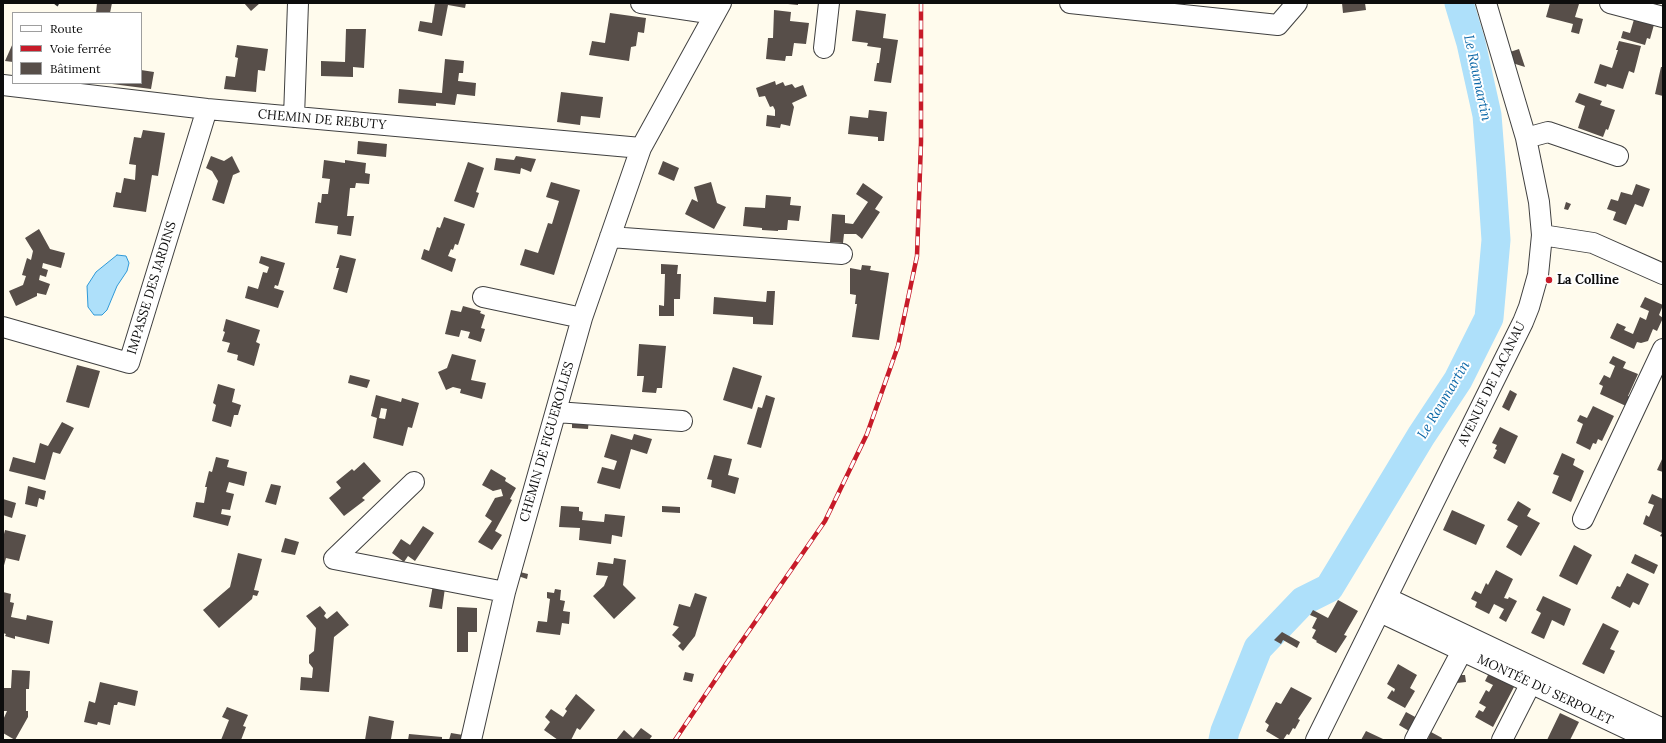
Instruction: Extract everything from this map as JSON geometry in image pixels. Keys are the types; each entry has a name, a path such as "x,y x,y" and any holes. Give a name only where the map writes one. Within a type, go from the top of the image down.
{"street":[{"path":"294,118 298,3"},
{"path":"641,3 718,8"},
{"path":"824,48 829,3"},
{"path":"1070,3 1278,25 1297,3"},
{"name":"AVENUE DE LACANAU","path":"1316,740 1523,322 1538,275 1542,235 1539,202 1526,138 1486,3"},
{"path":"1610,3 1663,17"},
{"name":"CHEMIN DE FIGUEROLLES","path":"471,740 505,592 582,318 641,148 718,8"},
{"name":"CHEMIN DE REBUTY","path":"3,85 294,118 641,148"},
{"name":"IMPASSE DES JARDINS","path":"3,327 129,363 207,109"},
{"path":"1526,138 1548,132 1618,156"},
{"path":"1542,235 1593,242 1663,274"},
{"path":"610,237 842,254"},
{"path":"483,297 582,318"},
{"path":"1583,519 1663,349"},
{"path":"556,412 682,421"},
{"path":"414,482 334,560 505,592"},
{"path":"1384,605 1657,727"},
{"name":"MONTÉE DU SERPOLET","path":"1384,605 1462,651 1531,683 1657,727"},
{"name":"MONTÉE DU SERPOLET","path":"1415,740 1462,651"},
{"path":"1502,740 1531,683"}],"path":[{"path":"55,3 60,6"}],"water":[{"path":"117,255 126,256 129,263 127,271 117,286 107,310 102,315 94,315 88,307 87,286 96,272"}],"building":[{"path":"97,3 112,3 110,12 96,12"},
{"path":"244,3 260,3 251,11"},
{"path":"435,3 466,3 465,8 448,5 442,36 418,31 420,21 432,23"},
{"path":"798,3 798,5 788,4"},
{"path":"1342,3 1365,3 1366,10 1343,13"},
{"path":"1550,3 1579,4 1575,17 1583,19 1579,34 1571,32 1573,24 1546,17"},
{"path":"774,10 791,12 790,21 809,23 806,44 794,43 792,56 786,56 785,61 766,59 768,38 773,38"},
{"path":"856,10 886,14 883,38 898,40 891,83 874,81 881,48 867,46 868,43 852,41"},
{"path":"610,13 646,18 644,33 638,32 636,46 631,47 629,61 589,55 592,41 605,43"},
{"path":"1635,16 1655,21 1650,39 1647,38 1645,45 1621,38 1623,31 1630,33"},
{"path":"346,29 366,29 364,68 353,67 353,77 321,76 321,61 345,62"},
{"path":"1619,41 1641,46 1634,73 1629,71 1623,89 1607,84 1606,87 1594,83 1600,64 1612,68 1618,50 1616,50"},
{"path":"12,45 12,62 5,61"},
{"path":"237,45 268,49 265,71 258,70 256,92 224,89 226,76 235,77 238,58 235,57"},
{"path":"1519,49 1525,67 1509,62 1507,53"},
{"path":"445,59 464,61 463,73 459,73 458,81 476,83 475,96 457,94 455,105 436,103 436,106 398,103 399,89 442,93"},
{"path":"1661,67 1663,67 1663,96 1655,94"},
{"path":"142,70 154,72 151,89 112,84 142,84"},
{"path":"775,81 776,85 783,82 785,86 792,84 795,88 803,85 807,96 792,103 794,107 790,126 781,124 780,128 766,126 767,115 775,116 775,110 773,106 770,107 765,96 759,97 756,88"},
{"path":"561,92 603,97 600,118 581,116 580,125 557,122"},
{"path":"1579,93 1602,101 1600,105 1615,110 1608,130 1606,129 1603,137 1578,128 1585,106 1575,102"},
{"path":"869,110 887,112 884,141 878,141 878,137 848,134 850,116 868,118"},
{"path":"143,130 165,133 158,176 152,175 146,212 113,207 116,192 121,193 124,178 135,180 136,165 129,164 134,137 141,138"},
{"path":"358,141 387,144 386,157 357,154"},
{"path":"211,156 224,161 232,156 240,172 233,175 224,204 212,200 218,181 212,171 206,168"},
{"path":"516,156 536,159 531,172 521,168 520,174 494,170 496,158 514,160"},
{"path":"324,160 345,163 345,160 366,163 365,173 370,174 369,184 356,183 355,188 350,188 347,216 354,216 351,236 337,234 338,226 315,223 318,202 321,203 322,194 328,194 330,179 322,178"},
{"path":"663,161 679,168 674,181 658,174"},
{"path":"468,162 484,168 476,192 479,193 474,208 454,201"},
{"path":"551,182 580,190 554,275 520,265 525,249 538,253 548,223 552,224 559,201 546,197"},
{"path":"711,182 717,203 726,207 714,229 685,214 692,199 698,202 694,187"},
{"path":"863,183 883,197 875,209 880,212 862,239 856,234 844,234 843,243 830,242 832,214 845,215 845,223 853,224 868,202 856,194"},
{"path":"1636,184 1650,189 1643,207 1635,204 1626,225 1613,220 1616,212 1607,209 1611,199 1618,201 1621,192 1632,195"},
{"path":"766,195 791,197 790,205 801,206 799,221 788,220 787,230 778,231 762,230 762,228 743,226 745,207 765,208"},
{"path":"1566,202 1571,204 1568,210 1564,209"},
{"path":"444,217 465,224 458,245 455,244 453,250 451,249 448,256 456,259 452,272 421,259 424,249 429,251 437,227 440,228"},
{"path":"39,229 50,249 65,253 61,268 43,263 42,268 48,270 46,277 40,275 39,280 50,284 46,295 37,293 37,296 16,306 9,291 23,285 26,276 22,275 27,258 31,260 33,251 25,238"},
{"path":"340,255 356,259 347,293 333,289 339,268 336,268"},
{"path":"261,256 285,263 278,286 275,285 274,288 284,291 278,308 245,298 248,286 258,289 263,272 267,273 269,267 259,263"},
{"path":"661,264 678,265 677,274 681,274 680,299 674,299 674,316 659,316 659,305 664,306 665,274 661,274"},
{"path":"862,265 871,266 870,270 889,273 879,340 852,337 857,304 855,304 856,295 850,294 850,268 861,270"},
{"path":"767,291 775,291 773,325 753,324 753,317 713,314 714,297 766,302"},
{"path":"1645,297 1663,305 1659,315 1663,318 1657,331 1653,329 1648,341 1641,343 1637,342 1634,349 1610,338 1617,323 1626,327 1624,330 1633,334 1640,317 1646,320 1649,311 1640,307"},
{"path":"463,306 481,311 480,313 485,315 481,328 485,329 481,342 468,338 470,332 461,330 459,337 445,334 451,310 461,312"},
{"path":"226,319 260,330 256,342 260,344 254,366 237,360 238,355 227,352 230,343 222,341 225,332 223,331"},
{"path":"639,344 666,346 662,388 657,388 656,393 642,392 644,376 637,376"},
{"path":"452,354 476,360 471,380 486,383 482,399 460,393 461,389 453,387 446,390 438,372 447,368"},
{"path":"1613,356 1626,362 1623,368 1638,374 1628,396 1631,397 1626,406 1600,394 1603,386 1599,384 1604,375 1610,378 1615,366 1609,363"},
{"path":"77,365 100,371 89,408 66,402"},
{"path":"733,367 762,376 752,409 723,400"},
{"path":"350,375 370,380 367,388 348,383"},
{"path":"218,384 235,389 232,402 241,405 238,415 234,415 231,427 212,421 216,405 213,403"},
{"path":"1510,390 1517,394 1509,411 1502,407"},
{"path":"376,395 401,402 402,398 419,403 412,428 408,427 403,446 373,438 377,418 371,416","holes":["381,408 387,409 385,419 379,418"]},
{"path":"766,395 775,398 761,448 747,444 758,407 762,408"},
{"path":"1593,406 1614,416 1602,441 1598,439 1596,444 1593,443 1590,450 1576,443 1583,424 1577,421 1580,415 1587,418"},
{"path":"572,417 589,419 588,429 572,428"},
{"path":"62,422 74,428 60,454 53,452 45,480 9,471 13,457 35,463 40,443 48,446"},
{"path":"1500,427 1518,436 1505,464 1493,458 1497,450 1495,449 1497,445 1492,443"},
{"path":"611,434 632,440 634,434 652,439 647,454 631,449 620,489 597,483 602,467 614,470 617,461 604,457"},
{"path":"1562,453 1575,459 1573,465 1584,471 1571,502 1552,493 1559,476 1553,474"},
{"path":"714,455 732,459 728,475 739,478 735,494 711,487 712,480 707,479"},
{"path":"216,457 229,460 227,467 247,472 244,486 229,482 226,492 234,494 230,510 222,509 221,514 231,516 228,526 193,517 196,502 204,503 207,487 205,487 209,471 212,472"},
{"path":"1663,457 1663,472 1657,470"},
{"path":"364,462 381,481 362,498 365,500 344,516 329,498 341,488 336,482 352,469 354,471"},
{"path":"491,469 506,478 505,481 516,488 510,499 512,500 495,531 502,535 492,550 478,542 492,521 485,516 495,498 503,496 501,489 493,491 482,485"},
{"path":"271,484 281,486 276,505 265,502"},
{"path":"28,486 46,491 44,500 39,498 37,507 25,504"},
{"path":"1652,494 1663,499 1663,537 1660,536 1662,533 1643,524 1646,515 1649,517 1654,505 1648,503"},
{"path":"3,499 16,503 12,518 3,515"},
{"path":"1518,501 1531,509 1527,516 1540,523 1521,556 1506,547 1518,526 1507,520"},
{"path":"561,506 579,507 579,511 583,512 582,520 604,522 605,514 625,516 622,537 612,535 611,544 579,540 580,528 559,527"},
{"path":"662,506 680,507 680,513 662,512"},
{"path":"1452,510 1485,525 1476,545 1443,530"},
{"path":"423,526 434,533 415,561 408,556 404,562 392,553 401,539 410,545"},
{"path":"5,530 26,535 19,561 6,558 3,569 3,538"},
{"path":"285,538 299,542 295,555 281,552"},
{"path":"1574,545 1592,555 1577,585 1559,576"},
{"path":"238,553 262,559 254,590 259,591 257,596 253,595 252,599 219,628 203,610 230,587"},
{"path":"1635,554 1658,565 1654,574 1631,563"},
{"path":"614,558 626,560 623,585 636,598 614,619 593,596 604,586 608,576 596,575 598,562 613,564"},
{"path":"1496,570 1513,579 1504,598 1508,599 1509,597 1517,601 1506,622 1499,618 1504,609 1494,604 1489,614 1475,607 1477,602 1471,599 1475,591 1481,594 1486,583 1488,585"},
{"path":"520,572 528,574 527,579 518,576"},
{"path":"1627,573 1649,584 1639,605 1633,602 1630,608 1611,598 1617,586 1620,587"},
{"path":"433,585 445,588 442,609 429,607"},
{"path":"555,589 561,590 560,600 565,601 563,611 570,612 569,624 562,623 560,635 536,632 538,621 547,622 550,599 547,598 547,592 554,593"},
{"path":"3,592 11,594 10,602 14,603 11,617 26,620 27,615 53,621 49,644 15,636 15,639 5,636 6,634 3,633"},
{"path":"695,593 707,597 695,636 683,651 678,646 681,643 672,635 679,627 673,625 679,604 690,607"},
{"path":"1543,596 1571,609 1564,626 1552,620 1544,639 1531,633 1541,613 1536,610"},
{"path":"1338,600 1358,611 1344,635 1347,636 1336,653 1316,642 1317,641 1312,638 1316,630 1312,628 1317,618 1310,615 1313,610 1328,618"},
{"path":"320,606 326,613 324,616 327,619 337,611 349,625 334,637 329,692 300,690 301,677 312,678 313,668 309,663 309,655 314,651 316,628 306,616"},
{"path":"457,607 477,608 477,632 468,632 468,652 457,652"},
{"path":"1603,623 1619,631 1610,649 1615,651 1604,674 1582,664"},
{"path":"1282,632 1300,642 1297,648 1283,640 1281,644 1274,640"},
{"path":"1398,664 1417,675 1410,688 1415,691 1405,708 1387,698 1392,690 1394,692 1395,689 1387,684"},
{"path":"12,670 30,671 29,689 26,689 26,711 28,711 28,717 15,740 3,733 3,720 7,711 3,711 3,688 11,688"},
{"path":"1455,671 1460,671 1461,675 1465,675 1466,682 1457,683"},
{"path":"685,672 694,674 692,682 683,680"},
{"path":"1489,673 1514,687 1493,727 1475,717 1479,710 1483,712 1486,707 1479,703 1486,690 1489,692 1493,685 1485,681"},
{"path":"100,682 138,691 135,706 118,702 117,705 114,705 110,725 98,722 97,725 84,722 89,701 95,703"},
{"path":"1291,687 1312,698 1298,719 1300,720 1295,729 1293,728 1289,735 1287,734 1283,740 1281,740 1266,731 1269,725 1265,722 1276,702 1281,704"},
{"path":"576,694 595,710 580,730 577,728 571,740 558,740 544,730 550,722 545,717 551,709 563,717 567,711 565,709"},
{"path":"227,707 248,715 243,726 246,727 241,740 221,740 229,720 222,717"},
{"path":"1406,712 1417,718 1409,731 1399,725"},
{"path":"1560,713 1579,722 1570,740 1547,740"},
{"path":"369,716 394,721 391,739 365,740"},
{"path":"641,728 652,736 649,740 616,740 624,730 633,738"},
{"path":"1366,731 1383,739 1361,740"},
{"path":"1431,732 1442,738 1441,740 1428,739"},
{"path":"451,733 463,735 462,740 449,740"},
{"path":"409,734 442,737 442,740 408,740"}],"waterway":[{"name":"Le Raumartin","path":"1223,740 1225,731 1258,648 1303,601 1329,588 1421,436 1458,380 1489,318 1496,240 1487,115 1471,43 1459,3"}],"railway":[{"path":"675,740 825,521 867,434 898,346 917,256 921,142 921,3"}],"place":[{"name":"La Colline","path":"1549,280"}]}
